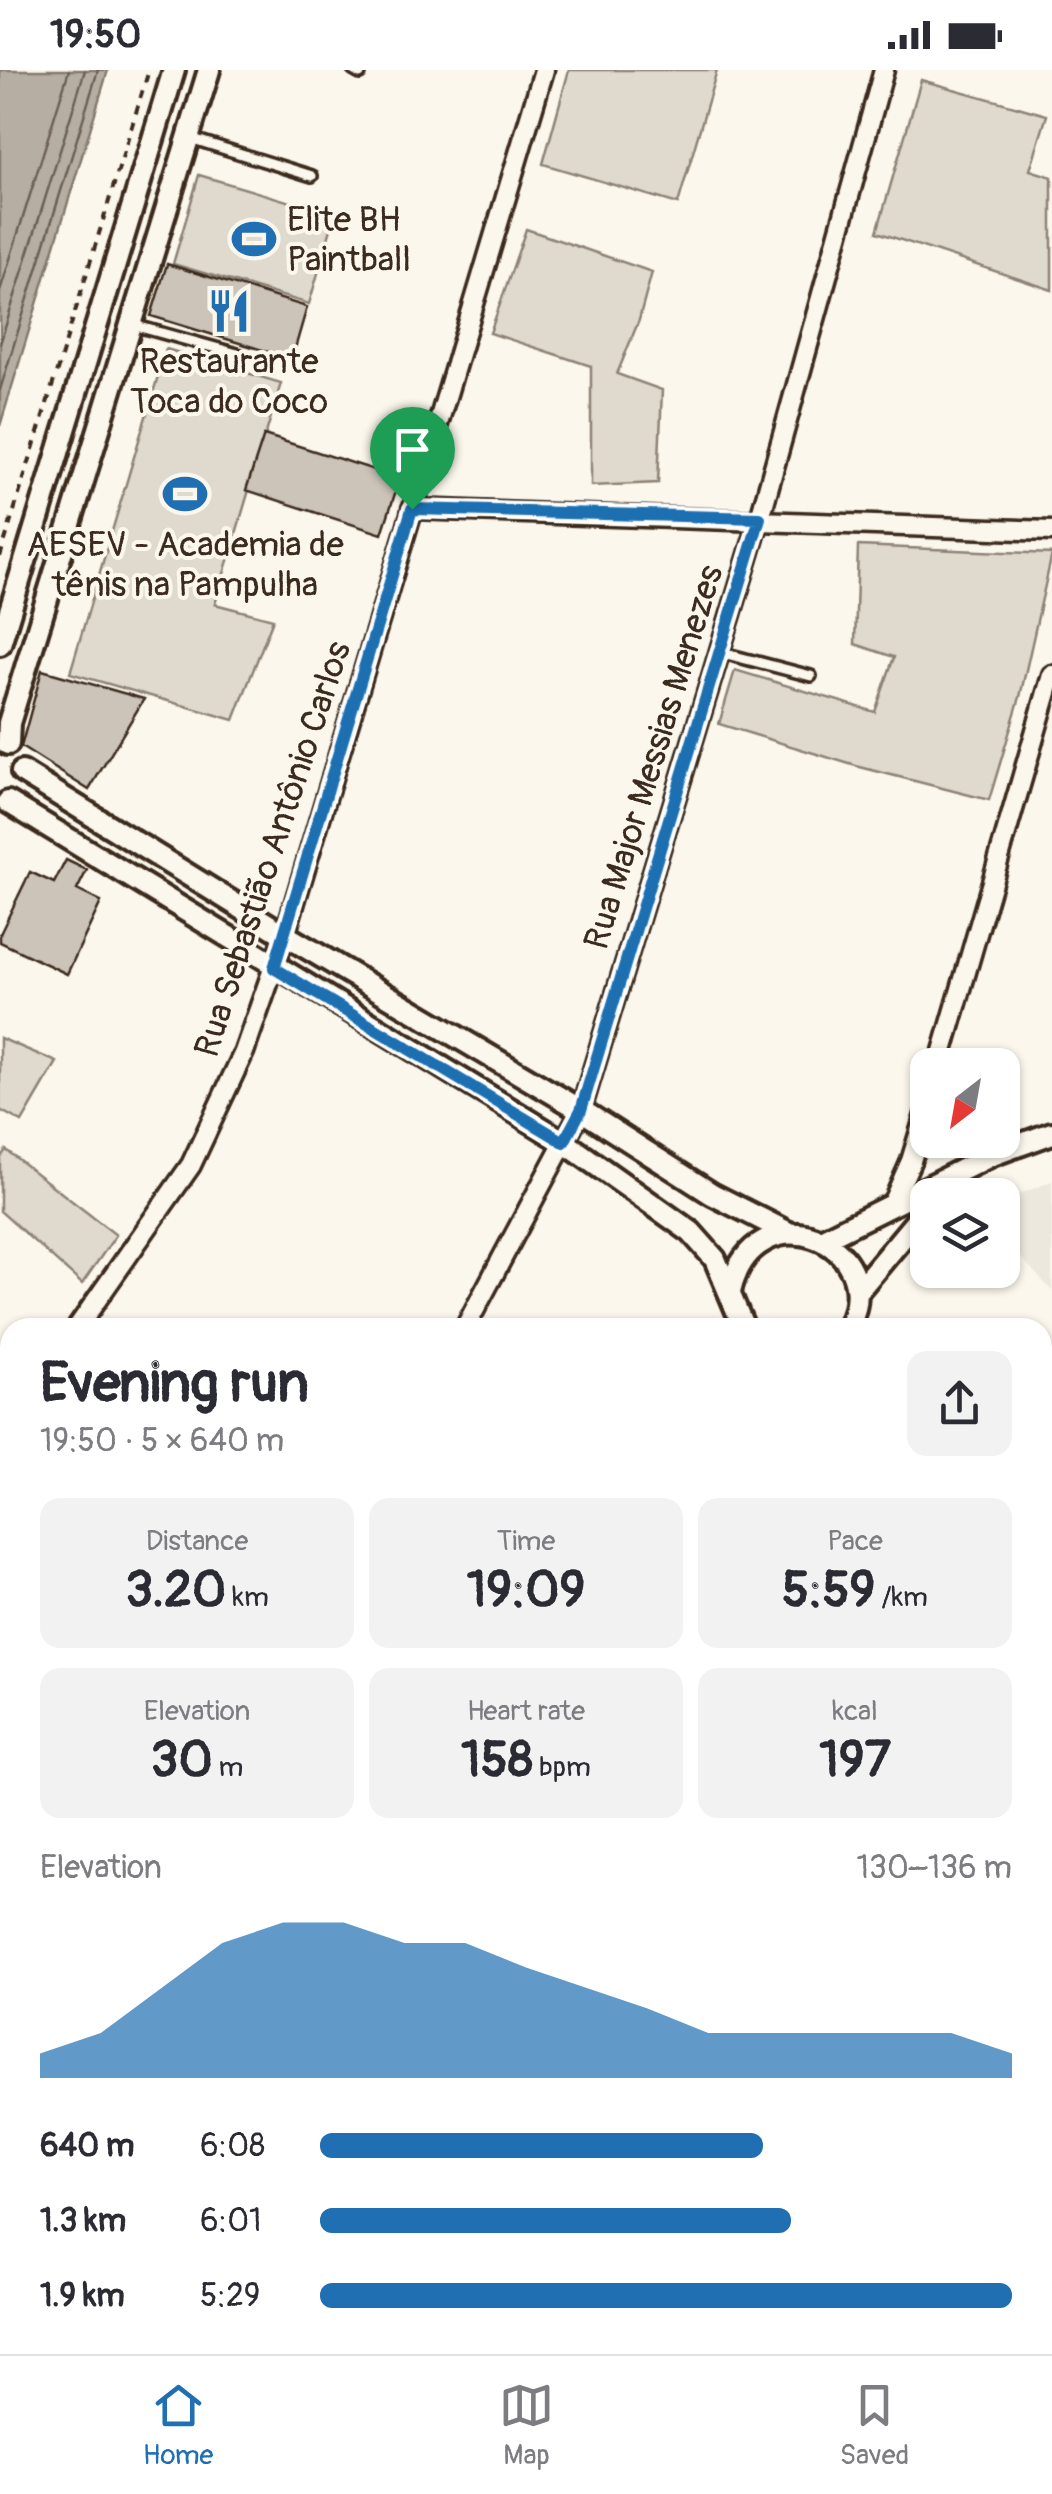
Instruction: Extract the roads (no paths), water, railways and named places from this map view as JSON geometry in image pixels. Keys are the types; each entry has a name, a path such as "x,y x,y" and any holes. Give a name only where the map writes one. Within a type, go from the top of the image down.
{"street":[{"path":"0,644 174,70"},
{"path":"209,70 4,741 20,761 22,772 21,783 4,804 564,1142 691,1232 716,1259 740,1318"},
{"name":"Rua Sebastião Antônio Carlos","path":"84,1318 191,1165 244,1052 285,935 544,70"},
{"name":"Rua Major Messias Menezes","path":"471,1318 581,1110 760,518 884,70"},
{"path":"412,509 1052,531"},
{"path":"944,1048 1052,675"},
{"path":"22,772 285,935 581,1110 712,1194 788,1232 824,1240 847,1261 857,1292"},
{"path":"824,1240 959,1171 1052,1133"},
{"path":"892,1204 912,1158"},
{"path":"953,1178 959,1171"},
{"path":"850,1318 857,1292 910,1229"},
{"path":"730,1292 735,1270 748,1252 766,1238 788,1232"}],"lane":[{"path":"188,137 312,176"},
{"path":"131,324 241,356"},
{"path":"719,652 811,676"}],"water":[{"path":"0,70 108,70 0,426"}],"place":[{"name":"Elite BH Paintball","path":"254,239"},
{"name":"Restaurante Toca do Coco","path":"229,311"},
{"name":"AESEV - Academia de tênis na Pampulha","path":"185,494"}]}
